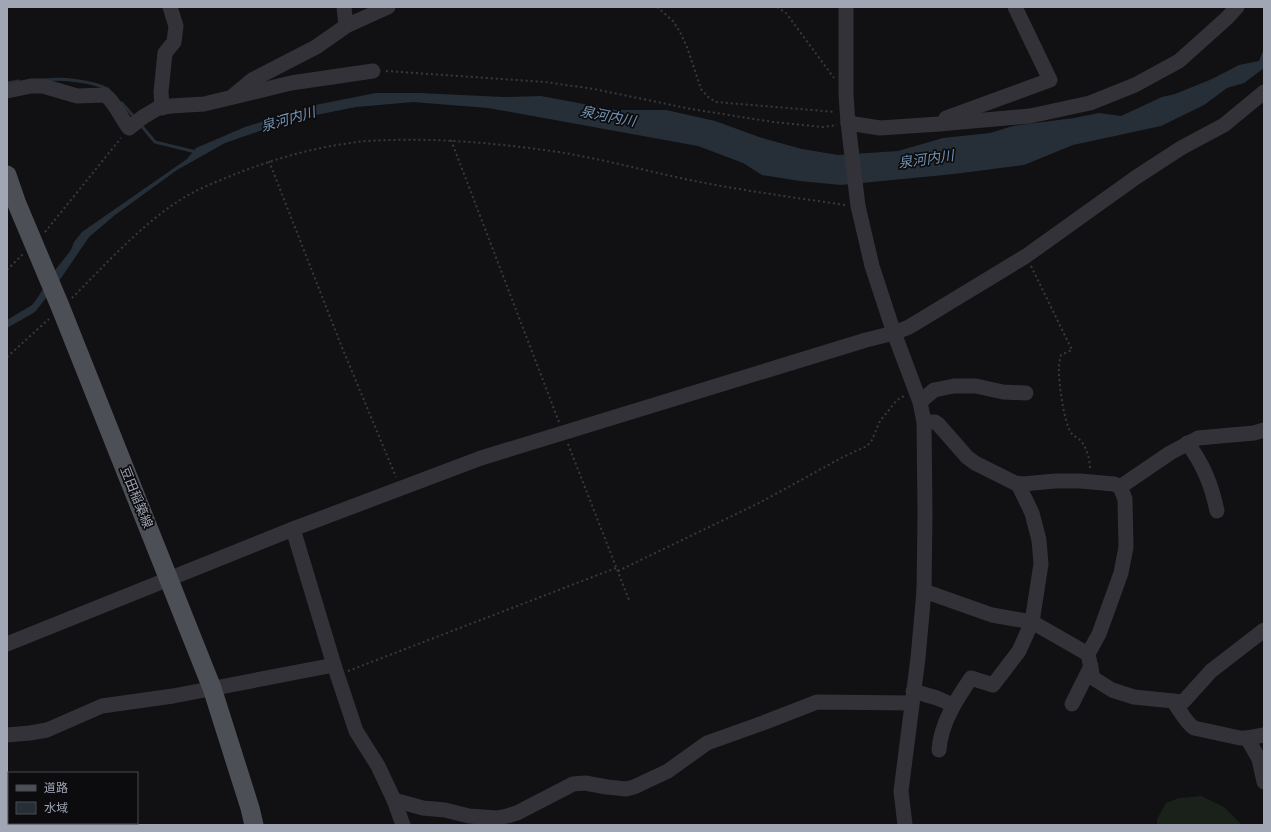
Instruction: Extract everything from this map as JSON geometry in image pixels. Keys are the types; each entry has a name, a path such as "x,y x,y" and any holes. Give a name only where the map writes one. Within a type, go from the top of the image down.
{"main road":[{"name":"豆田稲築線","path":"7,175 17,204 61,307 170,578 212,688 254,825"}],"street":[{"path":"162,108 161,92 164,53 174,42 176,26 170,7"},
{"path":"344,7 346,26"},
{"path":"231,98 252,80 316,47 346,26 388,7"},
{"path":"846,7 846,95 857,203 872,266 894,333 915,387 924,422 924,591 918,658 901,791 904,825"},
{"path":"928,125 1050,80 1015,7"},
{"path":"848,118 880,128 1030,116 1090,103 1135,85 1179,61 1227,18 1237,7"},
{"path":"7,91 31,86 43,86 77,96 105,94 110,99 123,121 135,124 158,108 204,104 291,83 373,71"},
{"path":"7,644 293,529 480,458 866,340 894,333 908,327 1026,256 1135,178 1181,148 1224,125 1264,92"},
{"path":"920,402 934,390 954,386 976,386 1003,392 1026,393"},
{"path":"924,422 935,422 938,424 975,463 1007,480 1018,484 1056,481 1091,482 1114,484 1120,487 1124,499 1126,516 1126,547 1121,573 1090,660 1072,704"},
{"path":"1120,487 1187,443 1198,438 1254,433 1264,430"},
{"path":"1187,443 1196,455 1206,474 1213,492 1217,511"},
{"path":"939,750 943,729 953,705 971,678 993,686 1019,651 1032,622 1041,564 1039,540 1032,513 1018,484"},
{"path":"293,529 356,731 378,766 394,800 403,825"},
{"path":"924,591 992,615 1032,622 1090,660 1094,678 1112,690 1134,697 1183,702 1211,671 1264,630"},
{"path":"7,735 47,730 102,706 336,670"},
{"path":"394,800 423,808 445,810 469,816 497,818 517,813 573,784 585,783 626,789 634,787 668,772 707,743 816,702 912,697 937,698 953,705"},
{"path":"1173,701 1189,725 1194,728 1240,738 1264,735"},
{"path":"1247,738 1259,759 1264,782"}],"path":[{"path":"657,7 673,21 680,32 687,47 701,89 708,97 716,102 848,118"},
{"path":"777,7 786,13 846,95"},
{"path":"373,71 410,72 545,82 594,89 690,109 773,122 823,127 848,118"},
{"path":"7,270 46,231 135,124"},
{"path":"7,357 137,234 170,207 190,194 230,176 269,161 319,148 367,140 451,140 474,142 560,152 686,179 767,194 857,203"},
{"path":"451,140 629,600"},
{"path":"269,161 341,345 401,488"},
{"path":"1026,256 1072,350 1061,355 1059,378 1062,401 1071,433 1079,439 1086,448 1089,457 1091,482"},
{"path":"618,571 761,502 843,456 867,446 872,440 880,421 897,400 915,387"},
{"path":"336,670 616,568"}],"shaded area":[{"path":"1201,796 1224,807 1242,825 1157,825 1157,819 1166,803 1179,798"}],"water":[{"name":"泉河内川","path":"1264,48 1264,68 1244,83 1227,88 1204,105 1161,126 1073,145 1024,165 954,174 841,185 762,175 743,163 698,146 488,108 413,102 356,107 291,120 225,143 177,170 115,215 89,237 57,284 35,312 7,328 7,320 32,305 36,300 82,232 187,159 196,148 245,127 315,105 376,93 419,93 504,97 541,96 616,110 666,110 715,121 762,138 802,149 838,155 898,151 943,138 990,133 1013,126 1074,118 1099,113 1121,116 1162,97 1175,94 1212,79 1239,65 1259,61"}],"waterway":[{"path":"45,80 60,79 77,81 94,84 108,89"},
{"path":"7,83 19,81"},
{"path":"122,103 135,118"},
{"path":"140,124 155,142 196,152"}]}
